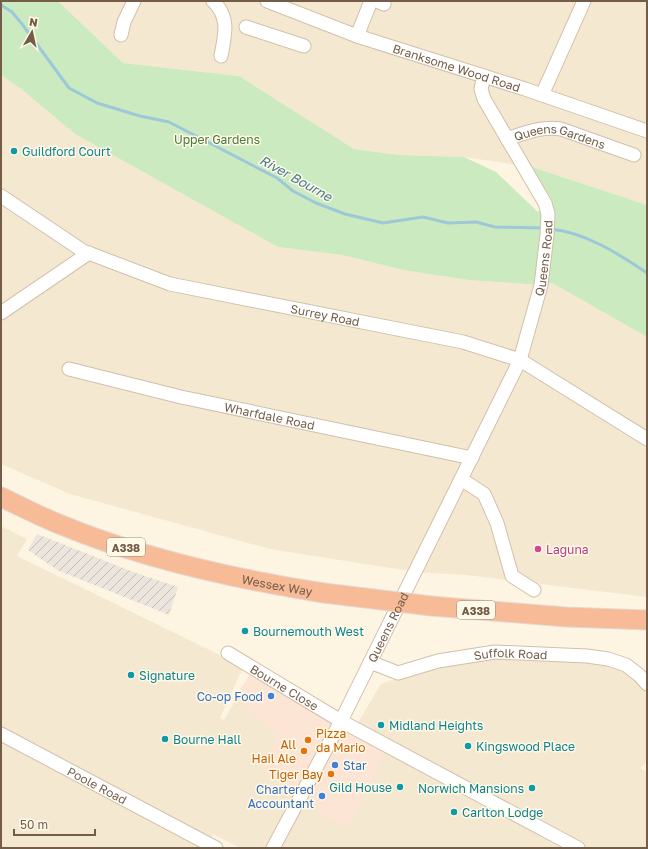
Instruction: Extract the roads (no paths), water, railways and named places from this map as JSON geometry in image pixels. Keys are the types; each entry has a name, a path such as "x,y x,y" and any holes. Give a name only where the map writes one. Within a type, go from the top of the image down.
{"highway":[{"name":"Wessex Way","path":"1,497 59,524 153,555 240,577 324,592 431,606 566,616 647,620"},
{"name":"Wessex Way","path":"566,616 590,623 629,628 647,634"}],"street":[{"path":"121,35 124,22 134,1"},
{"path":"213,1 221,11 226,24 221,56"},
{"name":"Branksome Wood Road","path":"268,1 357,36 484,76 647,131"},
{"path":"357,36 371,1"},
{"path":"542,95 584,1"},
{"path":"246,27 304,46"},
{"name":"Queens Road","path":"273,848 341,721 520,360 541,285 548,229 545,203 484,99 481,89 484,76"},
{"name":"Queens Gardens","path":"507,139 533,130 550,127 561,129 611,153 634,155"},
{"name":"Surrey Road","path":"1,196 83,251 170,284 463,342 520,360 647,439"},
{"path":"1,313 89,253"},
{"name":"Queens Road","path":"492,352 501,362 506,371 498,403"},
{"name":"Wharfdale Road","path":"69,369 181,397 472,458"},
{"path":"461,479 484,494 497,523 512,576 534,590"},
{"name":"Bourne Close","path":"228,652 341,721 578,848"},
{"name":"Suffolk Road","path":"370,662 398,673 438,661 495,652 600,657 618,662 632,669 647,684"},
{"name":"Poole Road","path":"1,734 216,848"}],"waterway":[{"name":"River Bourne","path":"1,5 12,12 22,24 69,88 97,103 140,116 169,122 277,178 293,191 316,203 345,214 383,223 423,217 448,223 476,222 495,227 545,228"},
{"name":"River Bourne","path":"550,229 576,234 589,239 647,273"}],"place":[{"name":"Guildford Court","path":"14,151"},
{"name":"Laguna","path":"538,549"},
{"name":"Bournemouth West","path":"245,631"},
{"name":"Signature","path":"131,675"},
{"name":"Co-op Food","path":"271,696"},
{"name":"Midland Heights","path":"381,725"},
{"name":"Bourne Hall","path":"165,739"},
{"name":"Pizza da Mario","path":"308,740"},
{"name":"Kingswood Place","path":"468,746"},
{"name":"All Hail Ale","path":"304,751"},
{"name":"Star","path":"335,765"},
{"name":"Tiger Bay","path":"331,774"},
{"name":"Gild House","path":"400,787"},
{"name":"Norwich Mansions","path":"532,788"},
{"name":"Chartered Accountant","path":"322,796"},
{"name":"Carlton Lodge","path":"454,812"}],"park label":[{"name":"Upper Gardens","path":"217,139"}]}
